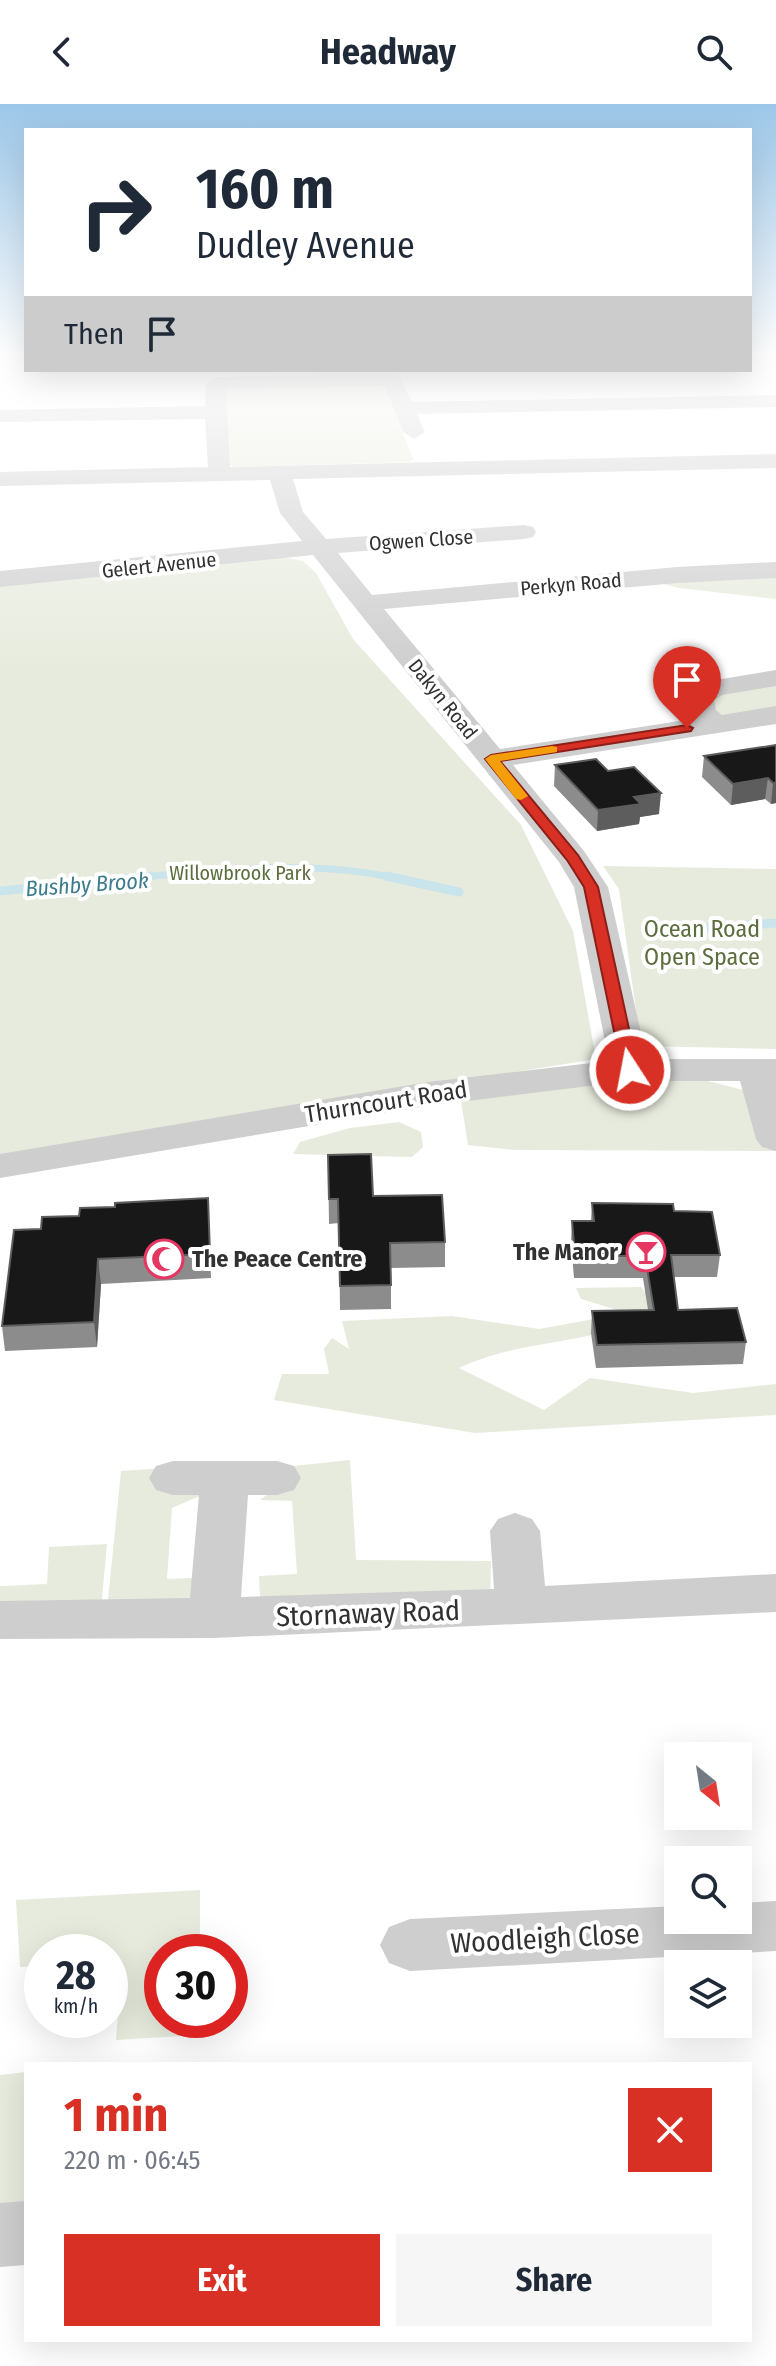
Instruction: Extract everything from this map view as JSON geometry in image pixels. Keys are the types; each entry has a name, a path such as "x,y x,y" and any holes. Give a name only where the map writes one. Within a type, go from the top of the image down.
{"street":[{"path":"219,463 220,473"},
{"path":"426,463 428,467"},
{"path":"0,479 686,463"},
{"name":"Dakyn Road","path":"279,472 292,513 573,858 591,887 602,926 630,1070"},
{"name":"Ogwen Close","path":"318,547 524,532"},
{"name":"Gelert Avenue","path":"0,579 318,547"},
{"name":"Perkyn Road","path":"367,603 677,575 776,570"},
{"path":"715,724 702,713 699,697 714,688 776,678"},
{"path":"491,759 776,715"},
{"name":"Thurncourt Road","path":"0,1166 428,1094 630,1070 766,1070"},
{"path":"766,1070 776,1139"},
{"path":"173,1478 277,1478"},
{"path":"214,1619 225,1479"},
{"path":"515,1531 521,1607"},
{"name":"Stornaway Road","path":"0,1620 214,1619 776,1593"},
{"name":"Woodleigh Close","path":"410,1945 776,1926"},
{"path":"0,2235 24,2233"}],"green space":[{"path":"230,463 389,463 234,467"},
{"name":"Willowbrook Park","path":"282,557 303,561 316,573 353,639 521,825 573,931 596,1059 0,1156 0,585"},
{"path":"776,571 776,599 679,588 645,579"},
{"path":"776,682 776,715 733,722 710,707 712,696"},
{"name":"Ocean Road Open Space","path":"603,866 776,869 776,1049 641,1046 619,889"},
{"path":"664,1070 763,1095 776,1139 776,1151 515,1150 468,1145 460,1094"},
{"path":"399,1122 421,1132 423,1147 412,1157 293,1154 300,1142 350,1128"},
{"path":"641,1287 661,1312 612,1330 508,1351 459,1368 544,1410 590,1378 693,1393 776,1384 776,1415 475,1433 274,1400 282,1374 329,1374 324,1349 332,1338 349,1349 342,1321 452,1316 539,1329 627,1313 581,1299 576,1288"},
{"path":"350,1460 356,1560 491,1561 490,1609 261,1617 259,1576 297,1574 292,1501 260,1500 289,1478 284,1467"},
{"path":"164,1468 209,1492 172,1508 167,1579 193,1578 194,1619 106,1620 121,1471"},
{"path":"107,1544 100,1620 0,1618 0,1586 47,1584 49,1547"},
{"path":"200,1890 200,1934 144,1934 144,2038 150,2038 116,2040 128,2038 128,1934 24,1934 24,1967 20,1967 16,1900"},
{"path":"24,2072 24,2233 0,2235 0,2075"}],"building":[{"path":"776,745 776,783 768,778 733,784 704,756"},
{"path":"596,759 608,771 634,767 661,793 634,797 641,804 598,810 555,765"},
{"path":"371,1154 373,1196 442,1195 445,1242 390,1243 391,1285 340,1286 338,1199 329,1199 328,1155"},
{"path":"208,1198 210,1254 98,1259 94,1322 2,1326 14,1230 41,1229 42,1217 79,1216 80,1208"},
{"path":"592,1203 673,1204 674,1211 712,1212 720,1255 671,1255 678,1310 737,1308 746,1342 597,1345 592,1311 654,1310 645,1256 575,1256 572,1221 594,1221"}],"waterway":[{"name":"Bushby Brook","path":"132,878 264,868 330,869 395,878"},
{"name":"Bushby Brook","path":"0,891 152,876"},
{"name":"Bushby Brook","path":"386,876 459,892"},
{"name":"Bushby Brook","path":"677,930 776,923"}],"slow traffic":[{"path":"521,796 491,759 552,749"}],"place":[{"name":"The Manor","path":"646,1252"},
{"name":"The Peace Centre","path":"164,1259"}],"route":[{"path":"630,1070 591,887 573,858 491,759 687,728"}]}
